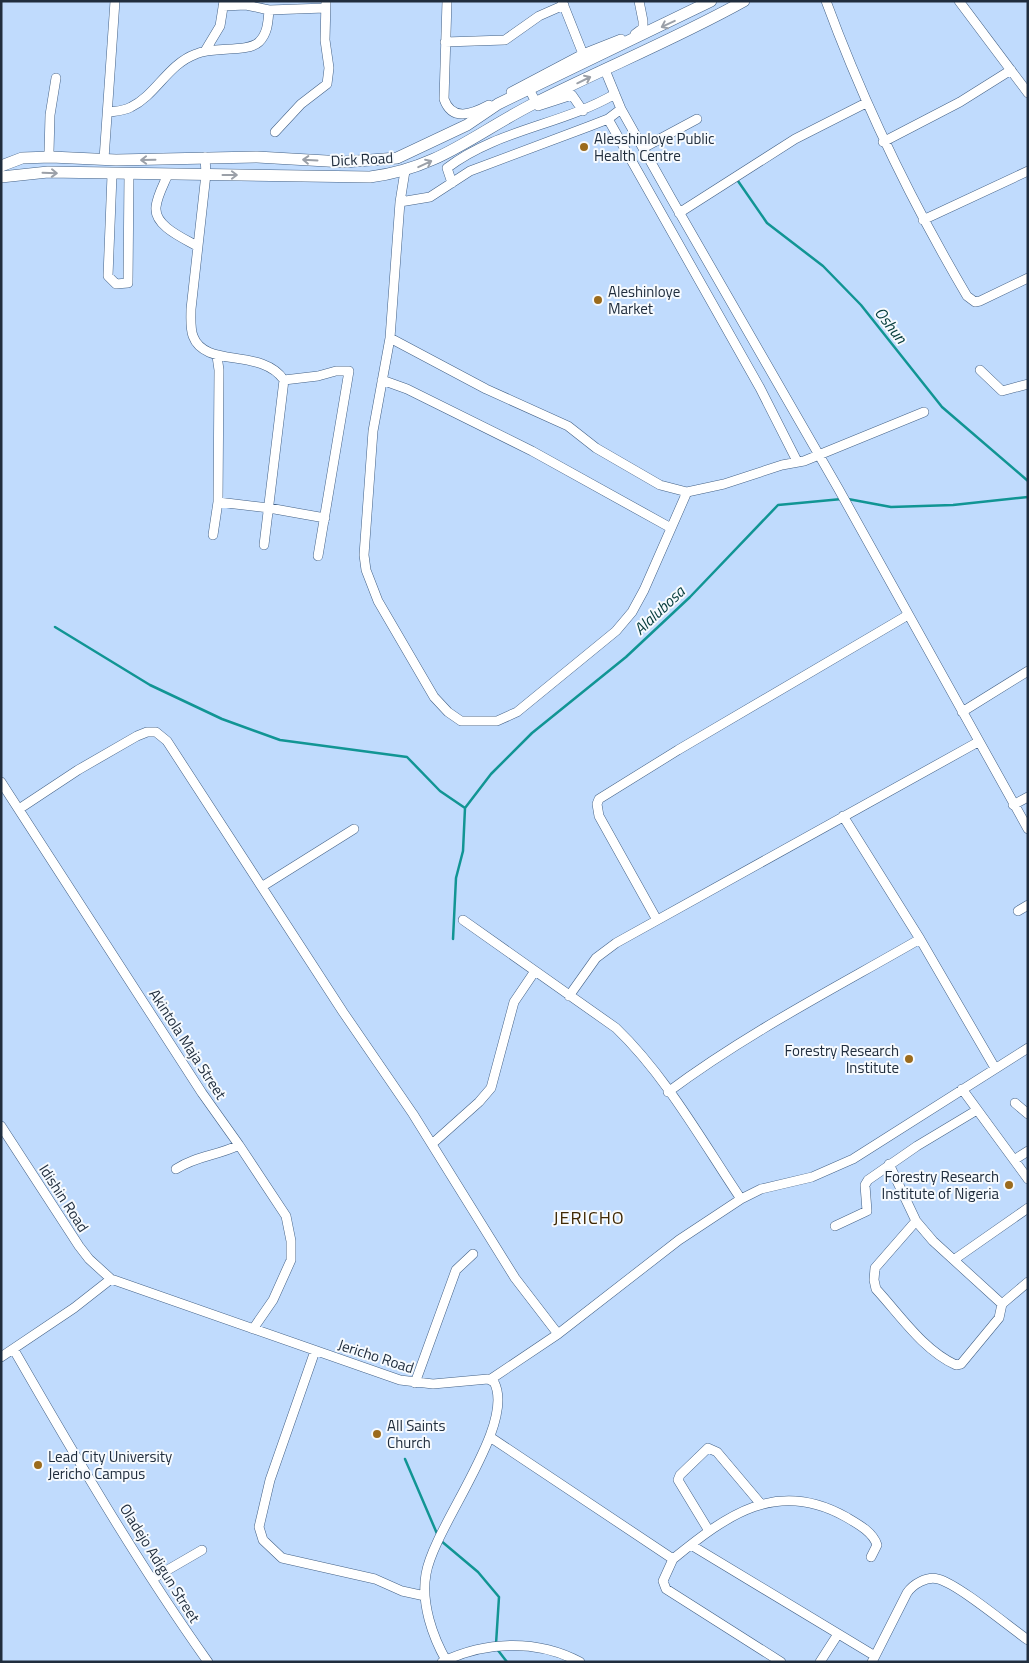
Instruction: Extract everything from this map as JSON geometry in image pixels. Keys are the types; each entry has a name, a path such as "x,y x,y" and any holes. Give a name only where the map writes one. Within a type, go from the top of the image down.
{"main road":[{"name":"Dick Road","path":"1,166 22,158 51,157 167,160 205,157 257,157 344,162 397,158 467,125 498,104 711,1"},
{"name":"Dick Road","path":"1,177 32,172 112,175 206,174 370,177 405,171 446,154 535,102 605,70 744,1"}],"street":[{"path":"104,159 109,112 115,1"},
{"path":"447,1 444,99 446,106 458,115 480,110 583,54 639,32 644,22 638,1"},
{"path":"826,1 883,142 923,220 971,300 980,301 1028,278"},
{"path":"959,1 1028,93"},
{"path":"446,42 505,40 539,16 563,3 583,54"},
{"path":"205,51 220,26 224,4 246,5 269,10 325,5 325,40 329,68 327,84 301,104 275,132"},
{"path":"109,112 132,107 174,66 196,54 226,48 246,48 258,43 266,31 269,10"},
{"path":"605,70 622,109 643,148 818,454 1028,830"},
{"path":"883,142 960,102 1011,70"},
{"path":"51,157 49,152 50,115 56,78"},
{"path":"529,89 538,106 572,95 583,111"},
{"path":"452,183 447,168 466,155 488,144 583,111 615,94"},
{"path":"680,213 795,139 866,103"},
{"path":"400,202 430,196 470,171 608,119 622,109"},
{"path":"608,119 751,372 797,461"},
{"path":"643,148 697,119"},
{"path":"205,157 206,174 197,246 192,330 197,344 218,356 239,358 269,366 284,380 318,376 336,371 349,371 318,556"},
{"path":"405,171 400,202 390,338 373,431 366,518 366,570 370,585 393,629 430,689 448,712 461,721 497,721 517,712 616,632 632,612 640,597 687,492"},
{"path":"923,220 1028,171"},
{"path":"112,175 108,276 116,284 128,283 129,174"},
{"path":"168,174 156,205 157,217 169,228 197,246"},
{"path":"390,338 486,389 553,418 580,434 609,455 660,485 687,492 724,484 797,461 804,461 924,412"},
{"path":"213,535 218,502 218,356"},
{"path":"980,370 1002,391 1028,384"},
{"path":"264,545 284,380"},
{"path":"382,380 407,389 532,451 671,528"},
{"path":"218,502 269,508 325,518"},
{"path":"657,920 602,823 598,811 599,799 908,615"},
{"path":"962,712 1028,671"},
{"path":"19,810 123,743 147,732 156,732 167,741 177,752 230,838 263,886 343,1012 432,1144 515,1278 558,1334"},
{"path":"569,996 596,958 616,943 978,742"},
{"name":"Akintola Maja Street","path":"1,782 202,1093 286,1216 292,1249 286,1275 274,1300 253,1329"},
{"path":"1013,805 1028,797"},
{"path":"843,816 920,939 996,1068"},
{"path":"263,886 354,829"},
{"path":"1018,911 1028,905"},
{"path":"463,920 616,1028 644,1058 741,1199"},
{"path":"668,1092 768,1026 920,939"},
{"path":"432,1144 491,1088 514,1002 535,971"},
{"path":"580,1662 546,1648 514,1645 461,1652 445,1661 429,1619 425,1596 428,1563 490,1437 497,1407 496,1389 491,1380 558,1334 679,1240 741,1199 761,1189 812,1177 832,1170 1028,1048"},
{"path":"962,1089 1028,1179"},
{"path":"1015,1103 1028,1114"},
{"path":"835,1226 867,1211 869,1207 865,1185 868,1180 889,1164 977,1110"},
{"name":"Idishin Road","path":"1,1126 5,1140 79,1246 89,1259 111,1279"},
{"path":"176,1169 197,1157 220,1153 239,1145"},
{"path":"1014,1160 1028,1151"},
{"path":"889,1164 916,1221 933,1241 955,1259 1002,1304"},
{"path":"955,1259 1028,1208"},
{"path":"916,1221 875,1268 874,1280 876,1289 929,1348 948,1362 956,1365 961,1364 999,1318 1002,1304 1028,1282"},
{"path":"415,1383 455,1274 473,1254"},
{"path":"1,1357 14,1350 111,1279"},
{"name":"Jericho Road","path":"111,1279 315,1351 415,1383 433,1384 491,1380"},
{"name":"Oladejo Adigun Street","path":"14,1350 57,1425 152,1579 208,1662"},
{"path":"315,1351 270,1480 259,1527 263,1540 282,1558 375,1579 402,1590 425,1596"},
{"path":"490,1437 673,1559"},
{"path":"709,1531 678,1480 680,1475 708,1448 714,1449 760,1503"},
{"path":"781,1662 666,1589 663,1581 673,1559 709,1531 760,1503 779,1500 808,1501 836,1512 860,1526 875,1538 877,1545 871,1557"},
{"path":"691,1544 838,1634 874,1659 907,1592 915,1584 930,1579 937,1579 960,1592 1028,1640"},
{"path":"152,1579 202,1550"},
{"path":"820,1662 838,1634"}],"waterway":[{"name":"Oshun","path":"738,181 767,223 823,266 861,305 942,407 1028,481"},
{"name":"Alalubosa","path":"848,499 891,507 953,505 1028,497"},
{"name":"Alalubosa","path":"453,939 456,878 463,851 465,808 491,774 532,733 626,657 690,597 778,505 842,499"},
{"path":"55,627 150,685 222,719 280,740 407,757 440,791 465,808"},
{"path":"405,1459 438,1536"},
{"path":"440,1540 478,1572 499,1597 496,1644"},
{"path":"497,1649 507,1662"}],"place":[{"name":"Alesshinloye Public Health Centre","path":"584,147"},
{"name":"Aleshinloye Market","path":"598,300"},
{"name":"Forestry Research Institute","path":"909,1059"},
{"name":"Forestry Research Institute of Nigeria","path":"1009,1185"},
{"name":"All Saints Church","path":"377,1434"},
{"name":"Lead City University Jericho Campus","path":"38,1465"}],"district":[{"name":"JERICHO","path":"589,1217"}]}
